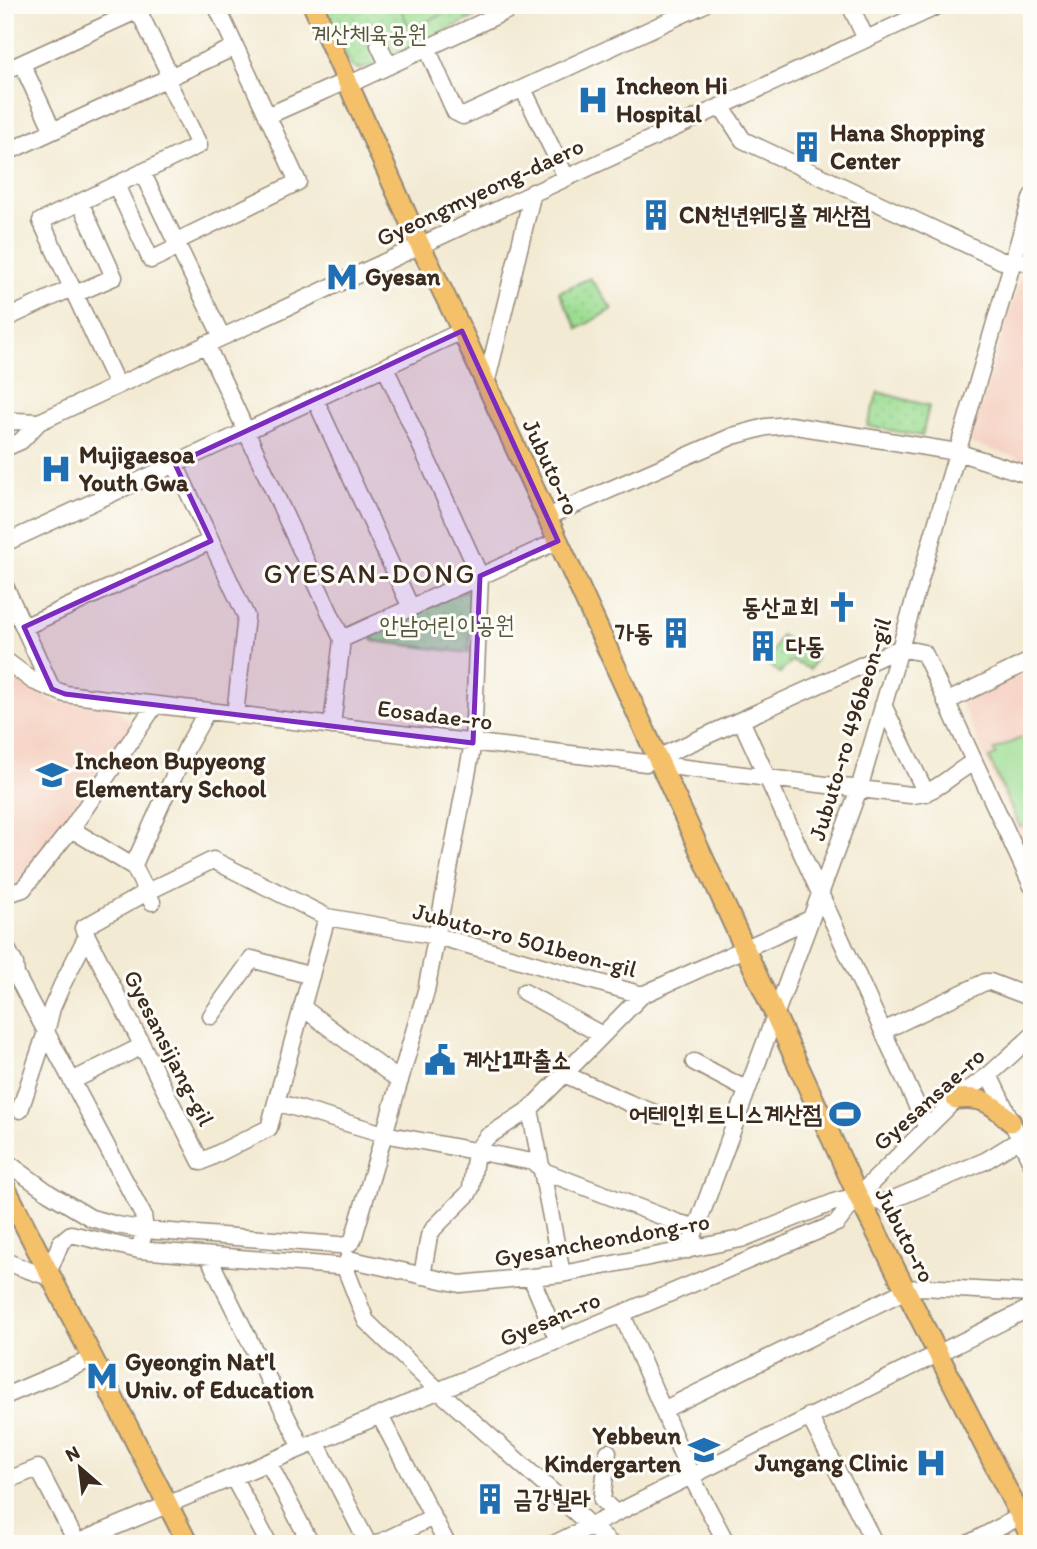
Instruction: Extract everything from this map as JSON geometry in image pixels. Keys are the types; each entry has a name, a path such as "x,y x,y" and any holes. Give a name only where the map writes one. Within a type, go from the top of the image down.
{"main road":[{"name":"Jubuto-ro","path":"313,5 420,245 462,331 858,1196 937,1353 1026,1515 1032,1539"},
{"path":"956,1099 971,1097 986,1101 1011,1122"},
{"path":"5,1187 188,1544"}],"street":[{"path":"117,185 151,260 177,244 298,183 216,5"},
{"path":"267,116 344,82 352,83 519,5"},
{"path":"849,5 866,39"},
{"name":"Gyeongmyeong-daero","path":"5,448 21,442 39,422 117,385 940,5"},
{"path":"427,48 455,112 463,116 694,7"},
{"path":"5,71 133,8 142,19 167,69 166,78 200,145 41,221 117,385"},
{"path":"379,45 389,66"},
{"path":"5,153 235,47"},
{"path":"22,64 53,131"},
{"path":"523,89 566,177"},
{"path":"721,106 743,140 1002,261 1013,259 1032,264"},
{"path":"142,172 222,337"},
{"path":"486,384 533,192"},
{"name":"Jubuto-ro 496beon-gil","path":"688,1250 859,789 1032,196"},
{"path":"5,319 114,277 80,202"},
{"path":"5,543 462,331"},
{"path":"206,344 342,639 332,726"},
{"path":"385,367 481,576 473,743 426,991 353,1240 343,1256 366,1321 439,1391 611,1544"},
{"path":"315,399 411,608"},
{"name":"Gyeongmyeong-daero","path":"5,425 15,421 39,422"},
{"path":"547,517 733,436 766,427 790,425 957,452 1032,475"},
{"path":"175,464 246,616 235,715"},
{"path":"24,627 211,541"},
{"path":"342,639 558,541"},
{"path":"5,586 52,689"},
{"path":"659,762 741,720 900,648 924,653 974,762 1025,853 1032,886"},
{"name":"Eosadae-ro","path":"5,660 33,681 65,694 646,763 659,762"},
{"path":"946,702 1032,660"},
{"path":"5,895 23,889 71,829 155,705"},
{"path":"883,705 926,793"},
{"path":"134,867 187,747 207,711"},
{"path":"741,720 927,1128"},
{"path":"659,762 910,795 926,793 974,762"},
{"path":"20,1110 52,1008 87,936 83,928 150,897 134,867 71,829"},
{"name":"Jubuto-ro 501beon-gil","path":"150,897 214,860 327,917 437,936 642,995 745,949"},
{"path":"211,1016 253,959 311,976 327,917"},
{"path":"745,949 810,919"},
{"name":"Gyesansijang-gil","path":"87,936 201,1162 268,1128 311,976"},
{"path":"5,945 15,964 16,975 143,1215 145,1230 139,1250"},
{"path":"883,1031 985,982 1032,998"},
{"path":"524,992 603,1035"},
{"path":"422,1276 429,1236 471,1188 476,1151 487,1137 530,1109 642,995"},
{"path":"302,1007 400,1081"},
{"name":"Gyesansae-ro","path":"858,1196 956,1099 989,1075 1032,1036"},
{"path":"72,1081 142,1046"},
{"path":"694,1062 747,1090"},
{"path":"564,1074 660,1115"},
{"path":"989,1075 1011,1122 1026,1138 1032,1164"},
{"path":"276,1102 384,1134 533,1162 546,1172 696,1227"},
{"path":"530,1109 562,1274"},
{"path":"858,1196 884,1203 985,1161 1026,1138"},
{"name":"Gyesancheondong-ro","path":"5,1161 49,1193 91,1218 145,1230 343,1256 460,1284 562,1274 741,1239 837,1201 858,1196"},
{"name":"Gyesan-ro","path":"75,1543 837,1223 858,1196"},
{"name":"Gyesancheondong-ro","path":"51,1275 61,1242 71,1234 139,1250 208,1256 343,1256"},
{"path":"208,1256 309,1445 368,1544"},
{"path":"5,1261 51,1275"},
{"path":"531,1277 558,1341"},
{"path":"663,1410 906,1290 922,1287 1032,1293"},
{"path":"554,1544 1032,1307"},
{"path":"622,1314 691,1476 727,1544"},
{"path":"5,1396 94,1358"},
{"path":"380,1416 447,1544"},
{"path":"809,1416 874,1544"},
{"path":"608,1452 602,1500 615,1513"},
{"path":"268,1462 311,1544"},
{"path":"5,1482 38,1468 75,1543"},
{"path":"233,1477 268,1544"},
{"path":"968,1544 1026,1515"},
{"path":"377,1544 433,1517"}],"highlighted area":[{"path":"462,331 558,541 480,576 473,743 65,694 52,689 24,627 211,541 175,464"}],"shaded area":[{"path":"1020,278 1032,281 1032,462 969,443"},
{"name":"Incheon Bupyeong Elementary School","path":"5,666 54,702 112,705 133,726 63,825 17,884 5,887"},
{"path":"1032,669 1032,838 1027,840 1020,837 961,703"}],"green space":[{"name":"계산체육공원","path":"323,5 500,5 361,70 351,66"},
{"path":"399,5 462,5 410,29"},
{"path":"590,278 612,309 578,329 559,292"},
{"path":"878,392 929,406 922,436 867,426"},
{"name":"안남어린이공원","path":"474,586 469,653 374,641 371,637 372,633"},
{"path":"781,635 816,658 810,669 792,661 780,673 767,664"},
{"path":"1032,733 1031,831 1027,824 1020,827 989,758 996,755 994,750"}],"place":[{"name":"Incheon Hi Hospital","path":"593,100"},
{"name":"Hana Shopping Center","path":"807,147"},
{"name":"CN천년웨딩홀 계산점","path":"656,215"},
{"name":"Gyesan","path":"342,277"},
{"name":"Mujigaesoa Youth Gwa","path":"56,469"},
{"name":"동산교회","path":"842,607"},
{"name":"가동","path":"676,633"},
{"name":"다동","path":"763,646"},
{"name":"Incheon Bupyeong Elementary School","path":"52,775"},
{"name":"계산1파출소","path":"440,1060"},
{"name":"어테인휘트니스계산점","path":"845,1114"},
{"name":"Gyeongin Nat'l Univ. of Education","path":"102,1376"},
{"name":"Yebbeun Kindergarten","path":"704,1450"},
{"name":"Jungang Clinic","path":"931,1463"},
{"name":"금강빌라","path":"490,1499"}],"district":[{"name":"GYESAN-DONG","path":"370,573"}]}
